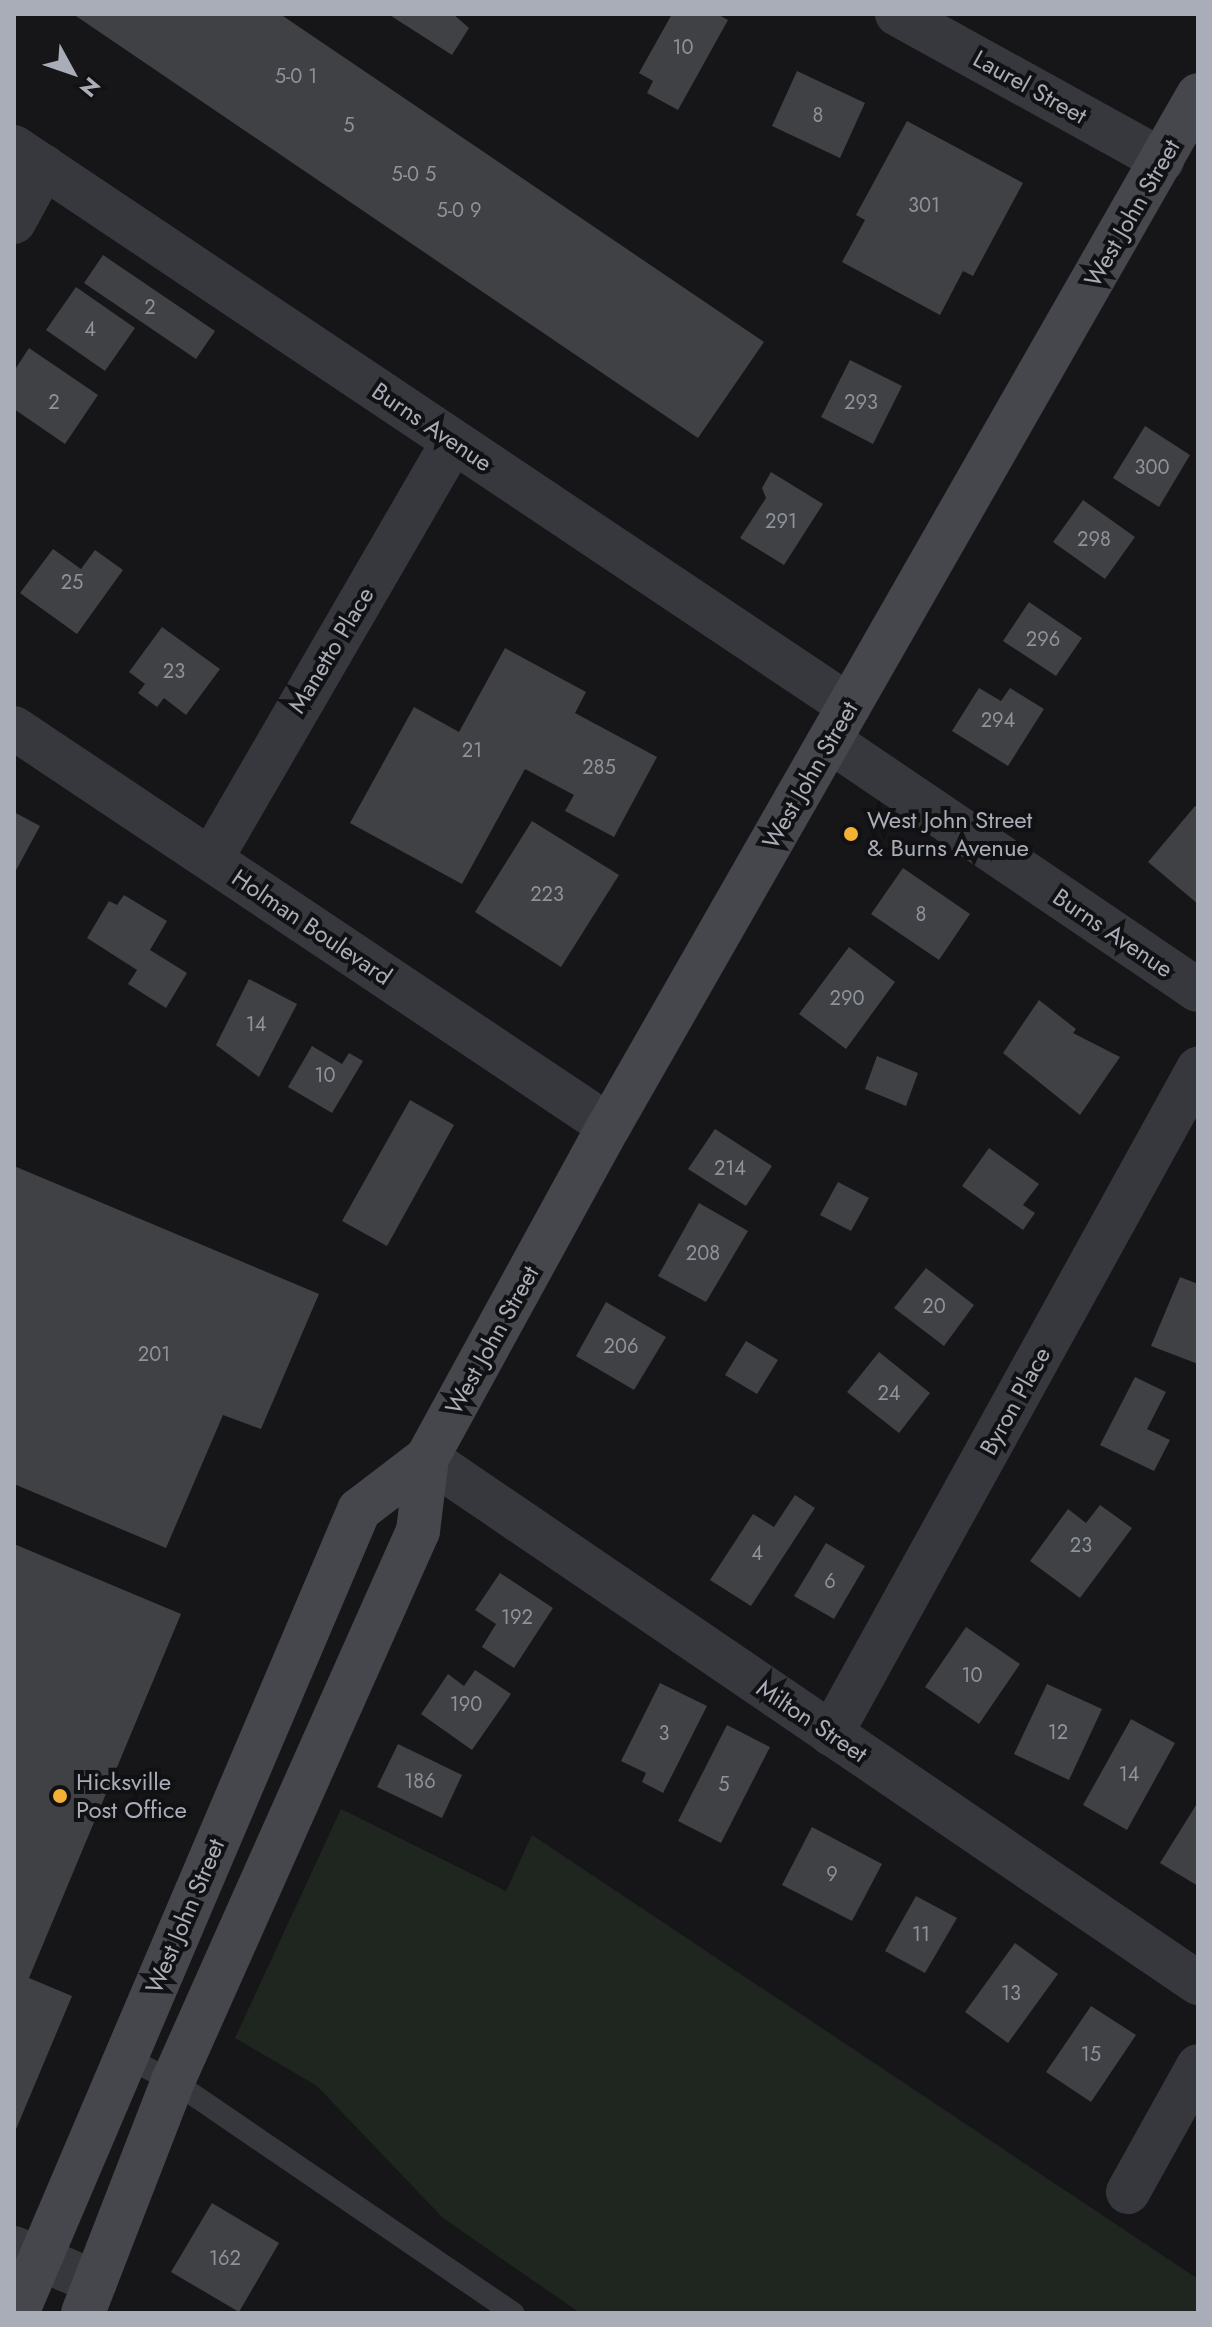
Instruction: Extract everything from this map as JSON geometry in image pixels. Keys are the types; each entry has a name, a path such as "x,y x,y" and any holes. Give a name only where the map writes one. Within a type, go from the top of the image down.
{"main road":[{"name":"West John Street","path":"89,2297 173,2081 418,1531 427,1458 609,1126 1198,95"},
{"name":"West John Street","path":"17,2313 27,2254 125,2057 359,1510 427,1458"},
{"path":"273,1710 299,1740 312,1772"}],"street":[{"name":"Laurel Street","path":"897,14 1162,160"},
{"path":"14,222 29,157"},
{"name":"Burns Avenue","path":"29,157 453,442 840,723 1198,990"},
{"name":"Manetto Place","path":"211,859 453,442"},
{"name":"Holman Boulevard","path":"14,728 609,1126"},
{"name":"Byron Place","path":"831,1734 1198,1069"},
{"name":"Milton Street","path":"427,1458 1198,1983"},
{"path":"1128,2192 1198,2066"},
{"path":"27,2254 89,2297"}],"lane":[{"path":"125,2057 173,2081 513,2313"}],"shaded area":[{"path":"341,1809 506,1891 532,1835 1198,2279 1198,2313 580,2313 443,2218 317,2086 235,2038"}],"building":[{"path":"73,14 280,14 764,342 698,438"},
{"path":"388,14 453,14 469,28 452,55"},
{"path":"672,14 717,14 728,20 678,110 647,93 653,81 639,73"},
{"path":"797,71 865,103 840,158 772,126"},
{"path":"907,121 1023,183 973,276 963,271 940,315 842,262 865,220 856,215"},
{"path":"103,255 215,331 196,359 84,283"},
{"path":"76,287 135,328 105,371 46,330"},
{"path":"29,348 98,395 65,444 14,409 14,371"},
{"path":"850,360 902,386 873,444 821,417"},
{"path":"1145,426 1190,455 1159,507 1113,478"},
{"path":"771,472 823,504 784,565 740,538 766,498 762,488"},
{"path":"1083,500 1135,537 1105,579 1053,542"},
{"path":"53,549 81,569 95,550 123,570 77,634 20,593"},
{"path":"1029,602 1082,638 1056,676 1003,641"},
{"path":"162,627 220,669 186,715 164,698 157,707 138,693 145,684 129,672"},
{"path":"505,648 586,692 575,713 657,757 614,837 565,811 574,795 525,769 462,884 350,823 414,707 459,732"},
{"path":"979,688 1001,701 1010,688 1044,709 1008,766 952,731"},
{"path":"1195,806 1198,809 1198,904 1148,862"},
{"path":"14,812 40,826 14,874"},
{"path":"532,821 619,875 561,967 475,912"},
{"path":"903,868 970,914 939,960 871,914"},
{"path":"124,895 167,921 150,950 187,973 166,1008 128,984 137,970 87,938 109,901 117,905"},
{"path":"849,947 895,982 846,1049 799,1014"},
{"path":"249,979 297,1004 259,1077 216,1045"},
{"path":"1039,1000 1076,1029 1073,1033 1120,1057 1080,1115 1003,1053"},
{"path":"312,1046 342,1064 349,1053 363,1061 332,1113 288,1087"},
{"path":"877,1056 918,1073 906,1106 865,1089"},
{"path":"410,1100 454,1125 387,1246 342,1221"},
{"path":"715,1129 772,1166 746,1206 688,1169"},
{"path":"989,1148 1039,1184 1023,1205 1035,1213 1023,1230 962,1186"},
{"path":"14,1166 319,1294 261,1429 223,1415 166,1548 14,1484"},
{"path":"838,1182 869,1198 851,1231 820,1215"},
{"path":"699,1203 748,1231 706,1302 658,1276"},
{"path":"926,1268 974,1305 944,1346 894,1308"},
{"path":"1180,1277 1198,1284 1198,1364 1151,1346"},
{"path":"606,1302 666,1337 634,1390 576,1356"},
{"path":"746,1341 778,1360 757,1394 725,1375"},
{"path":"879,1352 930,1393 899,1433 847,1392"},
{"path":"1135,1377 1166,1392 1147,1429 1170,1440 1154,1471 1100,1445"},
{"path":"795,1495 815,1508 751,1606 710,1580 753,1514 774,1527"},
{"path":"1100,1505 1132,1528 1080,1598 1030,1561 1068,1509 1086,1523"},
{"path":"826,1543 865,1566 834,1619 794,1596"},
{"name":"Hicksville Post Office","path":"14,1544 181,1614 29,1978 72,1996 14,2134"},
{"path":"500,1573 553,1608 514,1668 482,1647 496,1624 475,1610"},
{"path":"966,1627 1020,1664 979,1724 925,1687"},
{"path":"475,1670 511,1694 472,1750 421,1714 448,1674 464,1686"},
{"path":"660,1683 707,1706 663,1793 642,1782 646,1773 621,1761"},
{"path":"1047,1684 1102,1709 1069,1780 1014,1754"},
{"path":"1131,1719 1175,1743 1127,1830 1083,1805"},
{"path":"727,1725 770,1747 721,1843 678,1821"},
{"path":"398,1744 462,1775 442,1818 377,1787"},
{"path":"1198,1802 1198,1886 1160,1863"},
{"path":"812,1827 882,1864 852,1921 782,1885"},
{"path":"916,1896 957,1918 925,1973 885,1951"},
{"path":"1015,1943 1058,1974 1008,2043 965,2012"},
{"path":"1091,2006 1136,2035 1091,2102 1046,2072"},
{"path":"212,2203 279,2243 239,2312 171,2272"}],"place":[{"name":"West John Street & Burns Avenue","path":"851,834"},
{"name":"Hicksville Post Office","path":"60,1796"}]}
